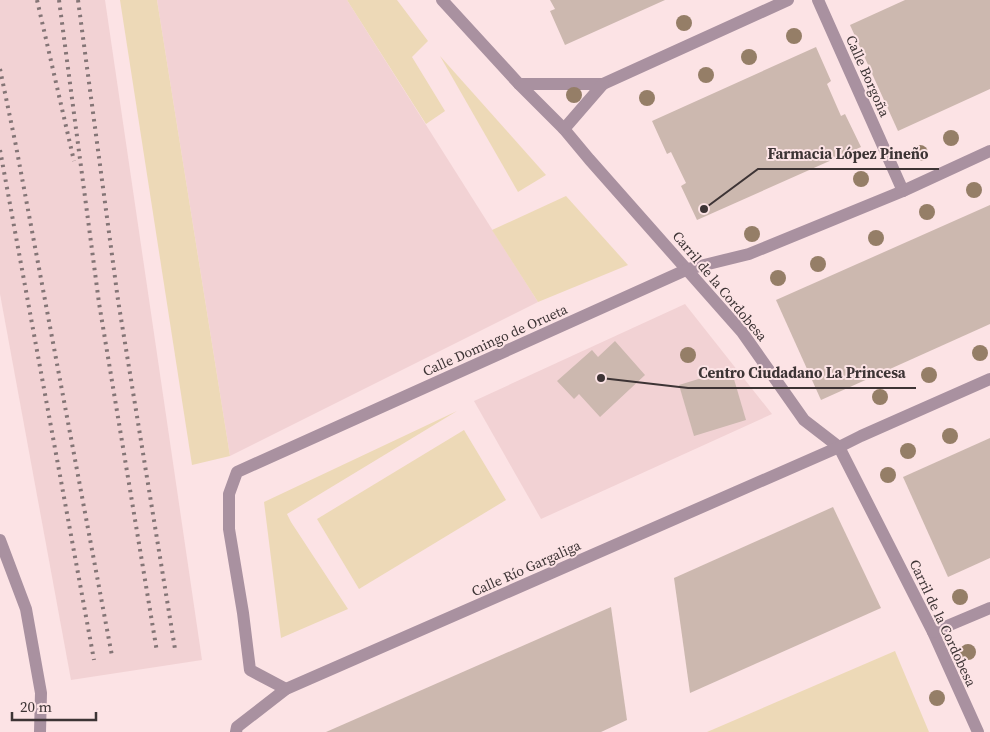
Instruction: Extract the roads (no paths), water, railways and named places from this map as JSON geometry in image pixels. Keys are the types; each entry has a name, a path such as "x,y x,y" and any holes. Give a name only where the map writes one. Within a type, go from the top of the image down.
{"street":[{"name":"Carril de la Cordobesa","path":"442,0 519,84 564,129 688,269 742,332 804,420 840,447 933,632 978,732"},
{"path":"519,84 603,84 788,0"},
{"name":"Calle Borgoña","path":"818,0 902,190"},
{"path":"564,129 603,84"},
{"name":"Calle Domingo de Orueta","path":"286,689 250,670 229,529 229,494 237,472 688,269 750,254 990,151"},
{"name":"Calle Río Gargaliga","path":"236,732 237,727 286,689 840,447 990,379"},
{"path":"0,540 26,609 41,693 40,732"},
{"path":"933,632 990,608"}],"railway":[{"path":"37,0 74,161"},
{"path":"59,0 99,303 157,652"},
{"path":"78,0 118,300 175,649"},
{"path":"0,69 112,656"},
{"path":"0,150 94,660"}],"place":[{"name":"Farmacia López Pineño","path":"704,209"},
{"name":"Centro Ciudadano La Princesa","path":"601,378"}]}
